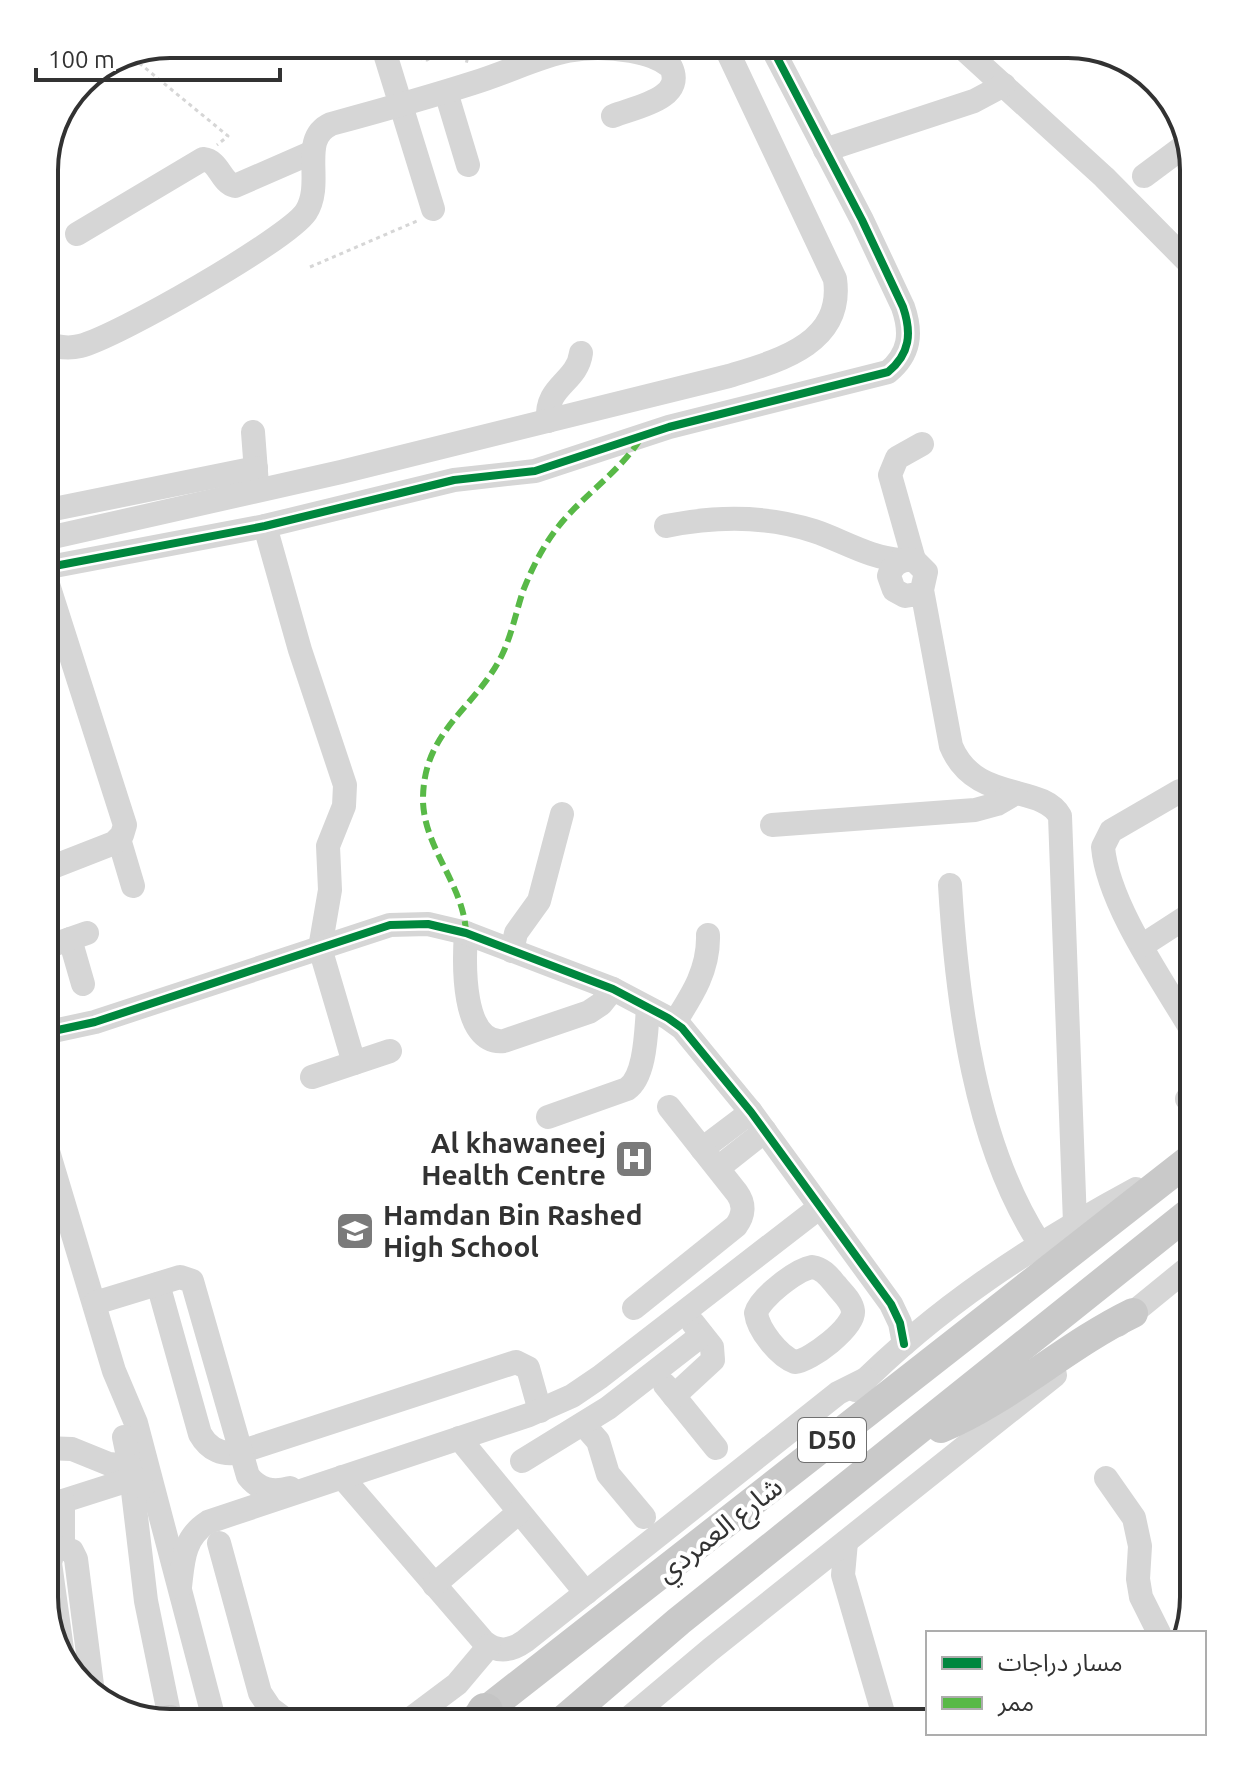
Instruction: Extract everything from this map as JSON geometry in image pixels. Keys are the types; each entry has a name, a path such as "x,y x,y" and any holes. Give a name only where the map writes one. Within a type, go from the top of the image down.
{"main road":[{"name":"شارع العمردي","path":"491,1709 1180,1167"},
{"name":"شارع العمردي","path":"576,1709 679,1621 1180,1220"},
{"path":"905,1440 964,1417 1095,1333 1133,1313"}],"street":[{"path":"386,58 433,209"},
{"path":"58,346 92,342 193,288 291,228 312,200 315,189 315,137 324,127 446,92 538,58"},
{"path":"613,116 665,96 673,86 675,79 671,67 659,58"},
{"path":"58,509 257,480 548,421 777,361 813,339 829,319 836,289 832,269 731,58"},
{"path":"58,567 265,526 454,480 535,471 669,427 888,372 906,350 908,321 883,263 777,58"},
{"path":"974,58 1104,177 1180,254"},
{"path":"825,150 974,101 1004,85"},
{"path":"446,92 468,165"},
{"path":"1144,176 1178,151"},
{"path":"77,234 203,159 213,162 227,183 235,186 313,152"},
{"path":"548,421 548,406 554,391 574,371 581,353"},
{"path":"253,432 257,480"},
{"path":"908,560 890,475 897,458 922,444"},
{"path":"58,535 257,480"},
{"path":"666,526 716,518 766,520 815,531 861,552 908,560 926,572 926,584 917,594 905,596 894,590 861,552"},
{"path":"265,526 300,650 345,785 344,806 328,846 330,890 320,948 354,1063"},
{"path":"891,584 891,570 908,560"},
{"path":"922,590 951,746 956,758 972,776 1050,805 1060,816 1075,1223"},
{"path":"58,649 124,820 124,830 119,839 58,865"},
{"path":"1180,791 1111,831 1104,841 1104,853 1113,885 1143,945 1180,1003"},
{"path":"772,825 975,810 997,804 1016,793"},
{"path":"512,951 516,933 539,901 562,814"},
{"path":"119,839 133,886"},
{"path":"950,885 960,995 975,1077 1002,1170 1022,1218 1040,1244"},
{"path":"330,890 355,937"},
{"path":"1143,945 1180,921"},
{"path":"58,1030 95,1022 403,923 428,924 466,933 613,989 675,1022 758,1121 864,1268 896,1313 904,1344"},
{"path":"466,933 464,971 471,1008 479,1032 490,1040 504,1041 589,1012 601,1004 613,989"},
{"path":"675,1022 703,972 708,935"},
{"path":"58,943 78,936 85,983"},
{"path":"548,1117 627,1089 636,1082 648,1009"},
{"path":"58,1040 95,1022"},
{"path":"312,1077 390,1051"},
{"path":"634,1308 740,1220 743,1213 741,1199 669,1107"},
{"path":"702,1149 758,1121"},
{"path":"718,1168 758,1121"},
{"path":"778,1483 819,1429 866,1379 974,1288 1075,1223 1180,1165"},
{"path":"58,1184 114,1371 136,1423 211,1709"},
{"path":"180,1587 186,1546 201,1527 215,1519 540,1411 593,1382 820,1207"},
{"path":"839,1289 864,1268"},
{"path":"640,1709 1180,1274"},
{"path":"96,1308 128,1301 151,1287 184,1277 195,1285 248,1476 265,1489 280,1491 331,1481"},
{"path":"151,1287 200,1434 208,1446 220,1452 240,1452 512,1362 521,1362 528,1368 540,1411"},
{"path":"674,1396 713,1360 712,1347 684,1312"},
{"path":"517,1419 529,1457 584,1425 702,1335"},
{"path":"114,1371 131,1472 146,1601 167,1709"},
{"path":"656,1373 716,1448"},
{"path":"331,1481 434,1585 489,1646 502,1650 514,1648 838,1393 866,1379"},
{"path":"584,1425 598,1441 608,1474 644,1517"},
{"path":"459,1438 586,1593"},
{"path":"58,1448 72,1449 131,1472 142,1486 170,1590 210,1709"},
{"path":"58,1500 131,1472"},
{"path":"1106,1478 1134,1518 1140,1546 1138,1579 1141,1597 1158,1631"},
{"path":"58,1502 113,1497 126,1503 136,1513"},
{"path":"434,1585 519,1512"},
{"path":"58,1522 63,1548"},
{"path":"846,1542 843,1561 845,1582 882,1709"},
{"path":"219,1543 260,1693 272,1709"},
{"path":"58,1550 72,1551 76,1559 91,1676"},
{"path":"809,1571 824,1572 845,1582"},
{"path":"424,1709 457,1684 489,1646"}],"path":[{"path":"139,63 228,136 203,159"},
{"path":"310,267 435,214 433,209"}],"marked path":[{"path":"466,933 459,899 425,819 425,777 431,756 440,738 491,674 502,655 523,591 547,542 568,515 623,462 641,438"}],"cycle path":[{"path":"58,565 265,526 454,480 535,471 669,427 888,372 901,358 907,342 908,326 903,307 862,220 777,58"},
{"path":"58,1030 95,1022 390,925 428,924 466,933 613,989 682,1028 751,1112 891,1304 900,1323 904,1344"}],"place":[{"name":"Al khawaneej Health Centre","path":"634,1159"},
{"name":"Hamdan Bin Rashed High School","path":"355,1231"}]}
